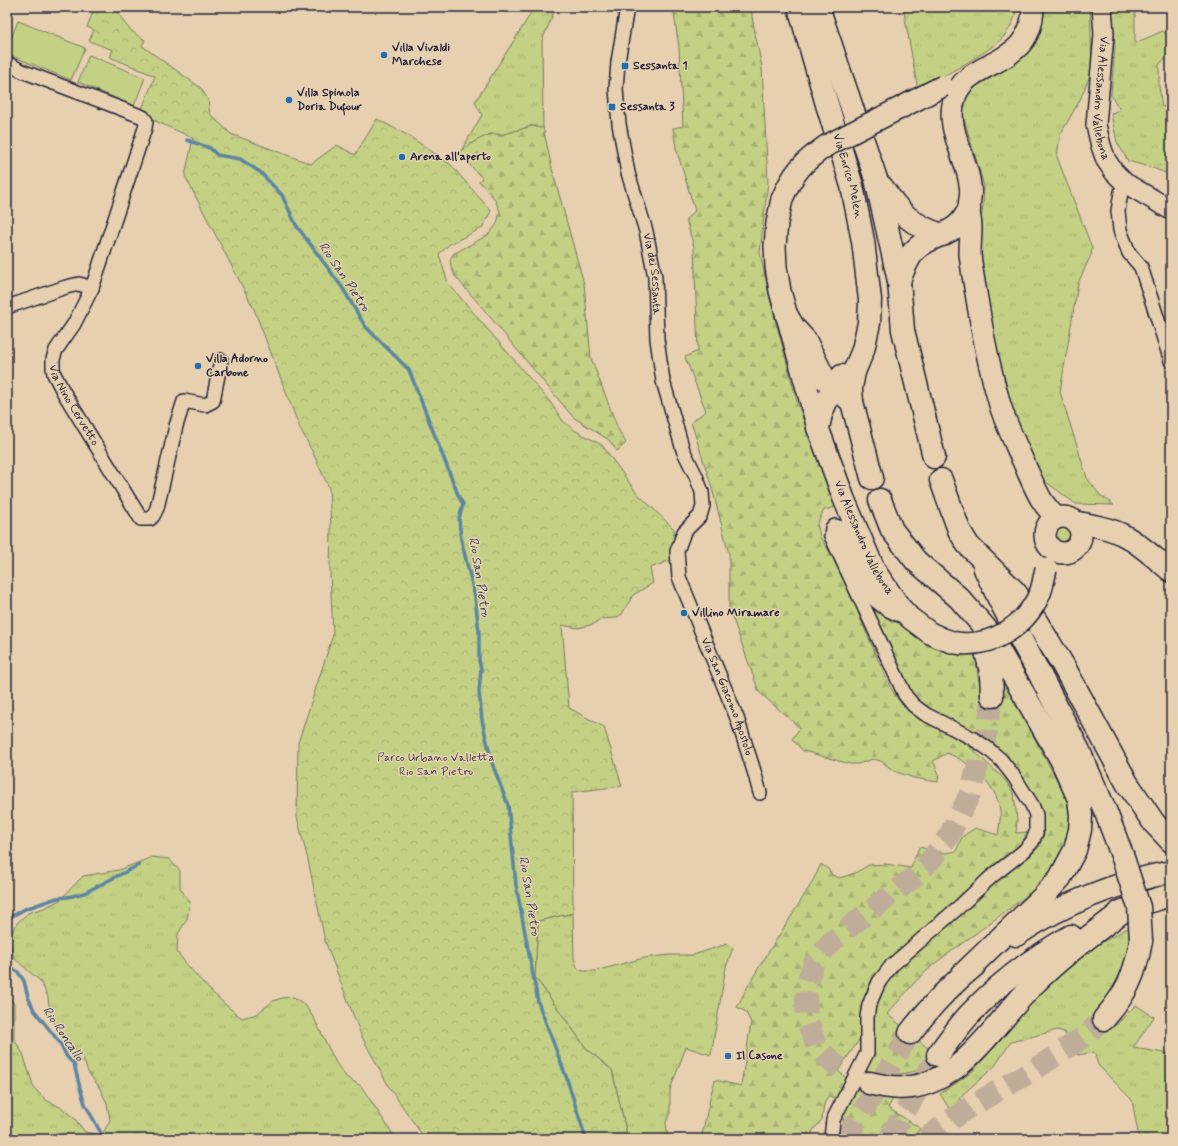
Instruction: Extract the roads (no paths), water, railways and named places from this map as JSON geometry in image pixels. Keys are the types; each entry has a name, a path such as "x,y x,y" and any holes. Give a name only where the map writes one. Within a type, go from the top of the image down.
{"highway":[{"name":"Via Enrico Melen","path":"799,7 852,186 863,241 870,311 867,336 854,372 851,388 852,402 872,478"},
{"name":"Via Enrico Melen","path":"818,7 876,179"},
{"path":"876,179 891,200 907,218 920,226 942,235"},
{"path":"876,179 898,281 904,330 934,457"},
{"path":"898,281 906,262 915,250 958,225 963,220 969,209"},
{"path":"787,316 794,328 805,340 824,378 852,402"},
{"path":"818,428 822,410 834,387 863,350"},
{"path":"941,480 959,530 968,544 1015,592 1036,621 1063,665 1128,783 1154,823 1171,841"},
{"path":"880,500 892,530 916,561 959,598 987,630 1061,759 1079,799 1080,830 1075,850 1060,878 1042,898 933,1004 910,1032"},
{"path":"981,558 1000,601 1079,751 1105,810 1122,855 1139,908 1141,941 1135,968 1126,990 1117,1004 1104,1019"},
{"path":"975,615 986,645 989,660 992,696"},
{"path":"962,975 1002,944 1082,898 1113,886 1171,872"},
{"path":"938,1055 970,1014 1026,964 1050,948 1077,933 1123,911 1151,900 1171,895"},
{"path":"869,1083 884,1087 911,1087 929,1083 946,1074 972,1052 1034,983 1058,960 1123,911"}],"main road":[{"path":"1033,7 1032,22 1020,44 1004,58 970,77 962,84 953,103 952,113 953,126 970,183 970,253 982,328 1000,406 1038,495 1071,526 1077,547 1051,560 1049,546 1045,535 1049,524 1071,526 1092,534 1114,532 1131,540 1171,571"},
{"name":"Via Alessandro Vallebona","path":"970,77 943,86 826,146 810,157 798,170 782,199 777,223 775,246 776,267 780,291 818,428 844,499 875,571 890,594 910,618 930,633 941,639 955,643 968,644 982,642 1005,633 1024,619 1034,606 1051,560"}],"street":[{"name":"Via dei Sessanta","path":"627,7 622,33 616,89 619,124 628,172 646,231 655,277 657,340 662,381 683,450 702,492 704,506 700,516 684,532"},
{"name":"Via Alessandro Vallebona","path":"1102,7 1104,34 1096,125 1101,146 1106,160 1114,172 1125,183 1171,210"},
{"name":"Via Nino Cervetto","path":"7,63 22,71 146,120 145,128 123,198 92,288 74,324 56,350 53,368 54,374 64,393 141,519 150,519 157,508 176,426 184,400 205,405 213,401 221,360"},
{"path":"1125,183 1118,211 1120,230 1129,253 1141,267 1171,361"},
{"path":"7,307 79,284 92,288"},
{"path":"831,1139 833,1120 867,1053 867,1017 869,1005 879,982 892,965 991,877 1024,851 1032,842 1036,833 1036,815 1032,805 1015,778 1001,760 972,738 925,714 913,705 904,695 831,536 832,528 835,526 839,527 842,531 867,587 875,600 884,608 910,618"},
{"name":"Via San Giacomo Apostolo","path":"684,532 677,552 679,576 684,592 737,718 760,793"}],"waterway":[{"name":"Rio San Pietro","path":"187,140 210,148 217,155 240,159 260,172 282,195 296,225 342,287 365,326 409,370 463,504 459,519 461,539 475,597 479,632 479,660 481,669 479,692 482,720 492,763 508,805 516,885 538,1002 567,1079 586,1139"},
{"path":"7,919 25,909 57,898 84,893 139,865"},
{"name":"Rio Roncallo","path":"7,965 18,972 24,981 28,997 34,1010 60,1043 67,1057 74,1064 85,1104 102,1135 106,1139"}],"tunnel":[{"path":"869,1083 848,1073 832,1062 817,1047 807,1021 807,982 814,963 830,943 913,878 929,862 949,836 970,794 987,731 992,696"},
{"path":"925,1139 966,1109 1032,1071 1082,1038 1104,1019"},
{"path":"846,1139 910,1033"},
{"path":"889,1139 938,1055"}],"place":[{"name":"Villa Vivaldi Marchese","path":"384,55"},
{"name":"Sessanta 1","path":"625,66"},
{"name":"Villa Spinola Doria Dufour","path":"289,100"},
{"name":"Sessanta 3","path":"612,107"},
{"name":"Arena all'aperto","path":"402,157"},
{"name":"Villa Adorno Carbone","path":"198,366"},
{"name":"Villino Miramare","path":"684,613"},
{"name":"Il Casone","path":"728,1056"}],"park label":[{"name":"Parco Urbano Valletta Rio San Pietro","path":"436,765"}]}
